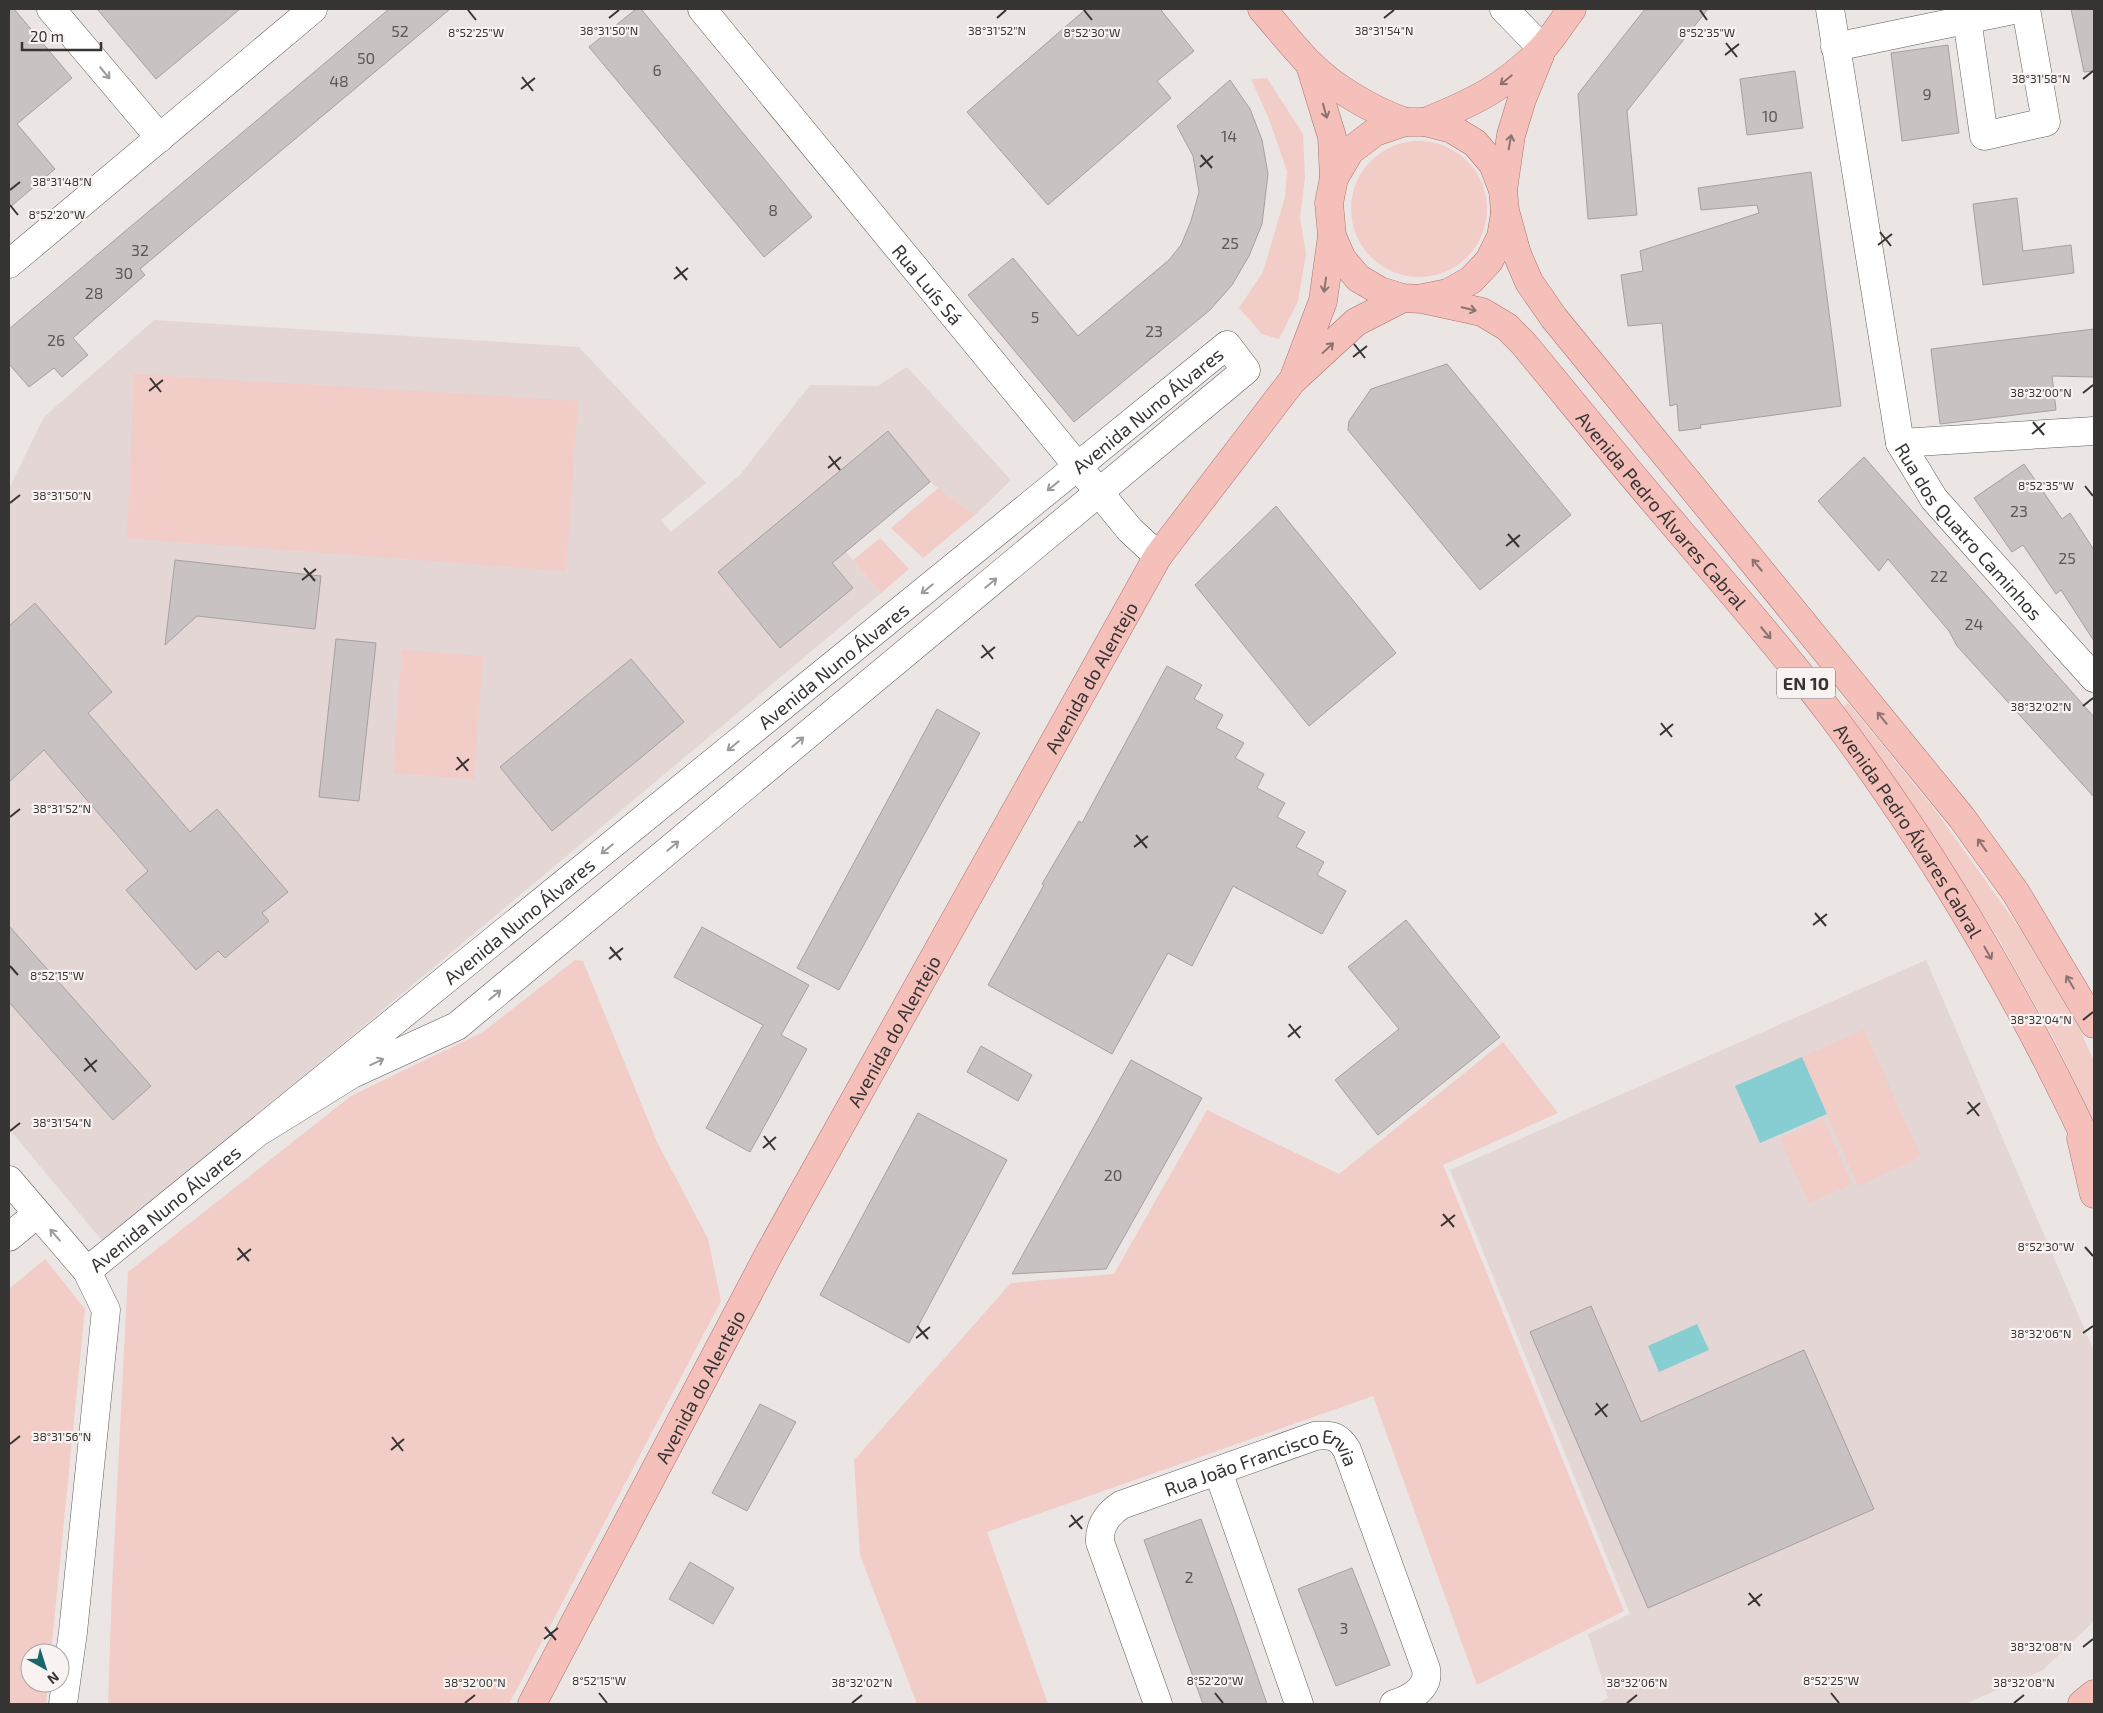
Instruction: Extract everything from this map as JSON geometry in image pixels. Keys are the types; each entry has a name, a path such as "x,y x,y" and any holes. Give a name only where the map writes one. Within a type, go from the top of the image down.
{"main road":[{"name":"Avenida Pedro Álvares Cabral","path":"1262,9 1310,65 1359,102 1385,115 1452,129 1475,143 1493,164 1517,254 1529,282 1554,318 1962,818 2016,892 2094,1024"},
{"path":"1415,122 1469,104 1495,89 1542,48 1572,9"},
{"path":"1504,200 1511,135 1522,99 1542,48"},
{"name":"Avenida Pedro Álvares Cabral","path":"1310,65 1332,137 1334,178 1329,203 1332,236 1342,259 1358,278 1380,291 1482,312 1507,328 1523,343 1810,687 1876,777 1947,884 2001,976 2094,1156"},
{"name":"Avenida Pedro Álvares Cabral","path":"1334,178 1350,152 1375,132 1415,122"},
{"name":"Avenida Pedro Álvares Cabral","path":"1412,298 1448,293 1471,280 1489,261 1501,237 1504,200"},
{"name":"Avenida do Alentejo","path":"1292,381 1323,301 1332,236"},
{"name":"Avenida do Alentejo","path":"532,1704 766,1259 1158,556 1292,381 1356,322 1412,298"},
{"path":"2064,1095 2086,1154 2094,1194"},
{"path":"2082,1704 2094,1694"}],"street":[{"path":"51,9 160,138"},
{"path":"9,264 312,9"},
{"name":"Rua Luís Sá","path":"702,9 1130,530 1158,556"},
{"path":"1504,9 1542,48"},
{"name":"Rua dos Quatro Caminhos","path":"1830,9 1900,443 1934,499 2094,678"},
{"path":"1835,46 2018,9"},
{"path":"1967,19 1984,136 2046,122 2026,9"},
{"name":"Avenida Nuno Álvares","path":"78,1704 70,1648 106,1310 87,1272 260,1131 1227,345 1246,370 457,1026 352,1074 260,1131"},
{"path":"1900,443 2094,431"},
{"path":"435,989 430,1001 429,1012 432,1018 439,1022 457,1026"},
{"path":"9,1180 87,1272"},
{"path":"9,1237 37,1214"},
{"name":"Rua João Francisco Envia","path":"1158,1704 1100,1542 1101,1530 1110,1514 1121,1506 1316,1436 1332,1435 1344,1444 1426,1669 1426,1678 1422,1687 1415,1694 1398,1703"},
{"path":"1218,1471 1299,1704"}],"shaded area":[{"path":"1267,78 1303,134 1305,178 1300,218 1306,254 1298,301 1279,339 1262,334 1239,308 1263,272 1285,197 1287,171 1269,119 1251,79"},
{"path":"1419,141 1445,146 1457,152 1467,161 1476,171 1482,183 1487,209 1482,235 1476,247 1467,257 1457,266 1445,272 1419,277 1393,272 1381,266 1371,257 1362,247 1356,235 1351,209 1356,183 1362,171 1371,161 1381,152 1393,146"},
{"path":"154,320 579,347 706,483 661,520 671,532 740,475 810,385 878,386 907,367 1011,480 975,515 930,482 888,431 808,498 850,548 846,552 881,593 104,1243 9,1129 9,489 44,417"},
{"path":"134,374 578,401 566,571 127,538"},
{"path":"938,488 975,515 923,558 891,528"},
{"path":"880,538 909,569 881,593 853,560"},
{"path":"402,650 483,656 474,779 393,773"},
{"path":"1848,703 1935,810 2020,929 2078,1026 2094,1061 2094,1122 2054,1039 2000,941 1922,819 1840,710"},
{"path":"575,960 583,961 657,1142 708,1239 721,1301 509,1704 108,1704 128,1272 351,1096 483,1032"},
{"path":"1926,960 2094,1351 2094,1621 2043,1670 1965,1704 1597,1704 1608,1698 1588,1634 1630,1614 1450,1170"},
{"path":"1864,1030 1921,1157 1858,1186 1802,1057"},
{"path":"1503,1042 1558,1113 1443,1165 1624,1611 1477,1685 1373,1396 987,1532 1048,1704 917,1704 860,1555 854,1460 1011,1283 1114,1274 1207,1110 1339,1174"},
{"path":"1823,1119 1852,1184 1809,1203 1780,1139"},
{"path":"45,1259 85,1309 52,1643 20,1643 20,1693 47,1693 46,1704 9,1704 9,1289"}],"water":[{"path":"1802,1057 1827,1114 1760,1143 1735,1086"},
{"path":"1697,1324 1709,1350 1659,1372 1648,1346"}],"building":[{"path":"9,9 14,9 72,78 17,124 55,169 9,208"},
{"path":"97,9 240,9 156,79"},
{"path":"389,9 450,9 140,269 145,275 73,338 88,355 62,377 54,368 29,387 9,364 9,329"},
{"path":"636,9 641,9 812,217 764,257 589,47"},
{"path":"1086,9 1160,9 1194,51 1157,81 1171,98 1048,205 967,112"},
{"path":"1645,9 1708,9 1627,111 1637,215 1588,219 1578,94"},
{"path":"2071,9 2094,9 2094,71 2084,72"},
{"path":"1948,45 1959,133 1902,141 1891,53"},
{"path":"1795,71 1803,128 1747,135 1740,79"},
{"path":"1230,80 1250,109 1262,140 1268,174 1262,224 1249,256 1232,285 1210,310 1074,422 968,295 1013,258 1078,336 1169,260 1181,245 1191,221 1199,192 1193,156 1177,126"},
{"path":"1811,172 1841,406 1700,425 1701,428 1679,431 1677,404 1670,406 1662,323 1628,326 1621,275 1643,271 1640,251 1759,213 1757,205 1701,210 1698,188"},
{"path":"2017,198 2023,251 2071,245 2074,273 1983,285 1973,204"},
{"path":"2094,329 2094,377 2052,376 2056,410 1940,424 1931,349"},
{"path":"1447,364 1571,515 1480,590 1348,430 1349,421 1371,389"},
{"path":"888,431 930,482 832,563 853,588 780,648 718,572"},
{"path":"1864,457 2094,717 2094,797 1957,646 1949,631 1888,559 1879,571 1818,501"},
{"path":"2024,464 2062,519 2070,513 2094,550 2094,641 2061,590 2056,594 2023,545 2012,552 1974,498"},
{"path":"1276,506 1396,653 1309,726 1195,585"},
{"path":"175,560 321,576 315,629 197,616 165,645"},
{"path":"35,603 112,692 88,713 190,832 217,809 288,892 262,913 269,921 225,958 218,951 196,970 126,890 148,871 44,750 9,782 9,626"},
{"path":"336,639 376,643 359,801 319,797"},
{"path":"631,659 684,722 552,831 500,767"},
{"path":"1167,666 1202,685 1194,699 1223,715 1216,728 1244,743 1235,758 1264,774 1257,788 1285,803 1277,817 1305,832 1296,847 1324,862 1317,875 1346,891 1322,934 1233,886 1192,966 1168,953 1112,1054 988,985 1044,885 1042,884 1079,821 1082,823"},
{"path":"937,709 980,733 839,990 797,968"},
{"path":"1406,920 1500,1037 1378,1135 1335,1080 1399,1029 1348,967"},
{"path":"9,926 151,1086 113,1120 9,1002"},
{"path":"702,927 809,985 781,1035 807,1049 750,1152 706,1128 763,1025 674,977"},
{"path":"981,1046 1032,1075 1018,1101 967,1072"},
{"path":"1131,1060 1202,1098 1106,1269 1012,1274"},
{"path":"918,1113 1007,1160 909,1343 820,1295"},
{"path":"1591,1306 1641,1422 1804,1350 1874,1509 1648,1608 1530,1332"},
{"path":"760,1404 796,1422 747,1511 712,1493"},
{"path":"1201,1519 1267,1704 1203,1704 1177,1633 1144,1540"},
{"path":"690,1562 734,1588 713,1624 669,1599"},
{"path":"1352,1568 1390,1665 1336,1686 1298,1589"}]}
